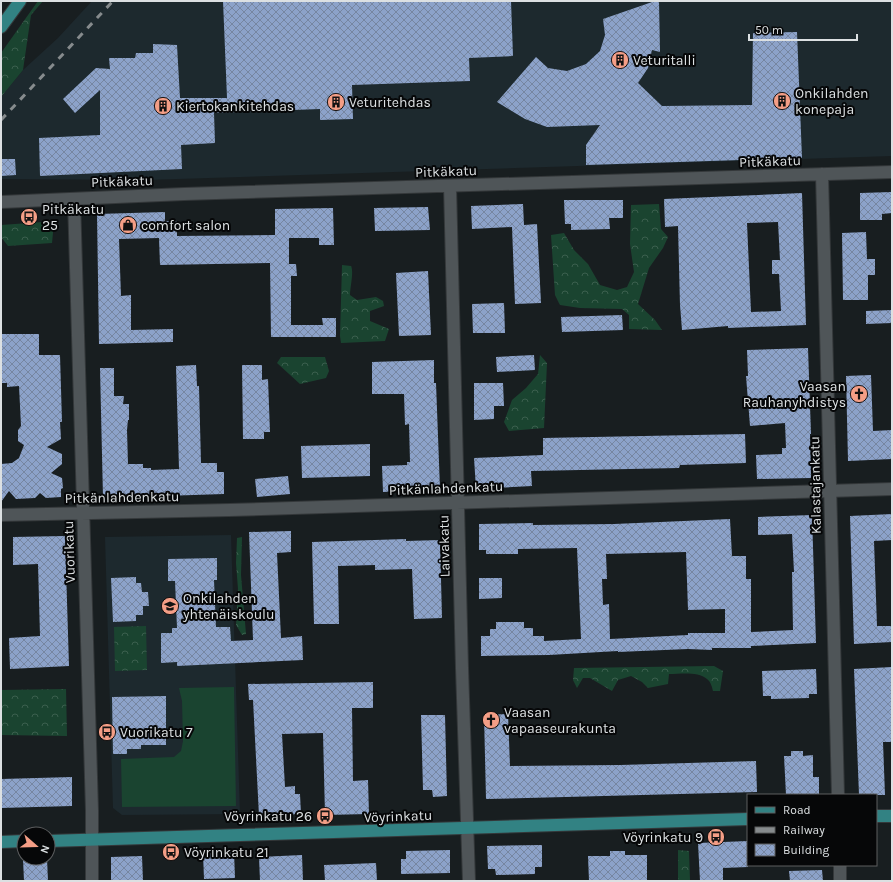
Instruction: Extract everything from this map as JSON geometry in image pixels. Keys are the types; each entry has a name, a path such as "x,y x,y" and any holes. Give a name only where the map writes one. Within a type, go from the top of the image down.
{"main road":[{"path":"1,27 20,1"},
{"path":"877,816 892,816"},
{"name":"Vöyrinkatu","path":"56,841 747,820"},
{"path":"1,842 16,841"}],"street":[{"name":"Pitkäkatu","path":"1,202 184,194 892,172"},
{"name":"Kalastajankatu","path":"822,174 838,794"},
{"name":"Laivakatu","path":"450,186 469,881"},
{"name":"Vuorikatu","path":"74,199 92,881"},
{"name":"Pitkänlahdenkatu","path":"1,515 892,490"},
{"path":"840,866 840,881"}],"shaded area":[{"path":"92,1 892,1 892,156 146,180 1,179 1,97 23,70 58,38"},
{"name":"Onkilahden yhtenäiskoulu","path":"231,535 240,814 122,815 113,808 105,537"}],"green space":[{"path":"38,1 43,1 31,15 23,70 1,97 1,53"},
{"path":"659,204 661,229 668,237 663,248 649,268 638,304 655,320 662,330 629,329 629,315 622,309 580,308 560,305 555,295 551,235 564,233 574,250 588,264 600,285 617,290 627,287 634,272 630,244 631,205"},
{"path":"54,222 52,243 8,246 1,237 1,225"},
{"path":"342,265 351,266 352,269 350,295 357,300 376,297 383,301 384,306 370,311 370,321 389,329 385,341 341,343"},
{"path":"540,355 547,363 544,428 509,431 504,422 512,400 526,388 538,374"},
{"path":"281,357 325,357 329,371 326,378 300,384 277,363"},
{"path":"242,537 241,575 246,634 242,635 236,625 238,589 236,563 237,538"},
{"path":"146,626 147,670 115,671 114,627"},
{"path":"714,666 723,671 720,691 713,691 707,679 703,676 689,674 669,674 668,684 648,688 642,682 631,676 618,680 612,691 590,678 583,678 577,688 573,680 574,668"},
{"path":"234,687 236,806 122,807 121,759 174,757 181,751 183,741 182,701 179,688"},
{"path":"66,689 67,736 1,735 1,690"},
{"path":"678,850 689,851 690,881 678,881"}],"building":[{"path":"223,1 511,1 513,56 469,58 470,81 352,85 353,119 320,120 320,109 214,113 215,143 181,145 182,169 40,176 39,138 100,135 100,90 75,113 63,99 96,68 110,69 109,58 135,58 136,53 153,53 153,44 177,45 180,98 227,98"},
{"path":"655,1 659,1 660,52 652,50 648,68 638,83 662,106 752,105 753,33 797,32 802,158 586,165 586,145 600,125 547,127 525,119 497,102 536,57 548,68 567,71 586,64 600,51 605,35 603,19"},
{"path":"1,159 15,159 16,175 1,176"},
{"path":"892,192 892,213 882,214 882,220 860,220 860,193"},
{"path":"802,193 806,325 728,328 728,326 682,330 678,226 665,227 664,199","holes":["778,222 780,260 772,260 772,274 779,274 781,311 751,312 747,223"]},
{"path":"564,200 623,200 623,218 609,218 610,229 571,230 571,224 565,224"},
{"path":"523,204 524,225 537,224 541,303 515,304 512,227 472,229 471,206"},
{"path":"428,207 430,230 375,231 374,208"},
{"path":"333,208 334,245 319,245 319,238 289,238 289,264 296,264 297,276 291,276 291,325 323,325 322,318 336,318 336,337 271,337 270,263 160,265 159,238 119,239 121,296 131,295 131,330 173,329 173,342 99,344 97,214 165,212 165,221 177,221 177,236 275,235 275,209"},
{"path":"866,232 867,259 875,259 875,275 868,275 868,300 843,300 842,233"},
{"path":"428,271 431,335 399,336 396,273"},
{"path":"504,303 505,333 473,333 472,304"},
{"path":"892,310 892,323 866,324 866,311"},
{"path":"622,315 623,330 562,332 561,317"},
{"path":"1,334 39,334 39,355 60,355 62,422 60,422 61,439 47,447 62,454 62,464 51,473 62,478 63,488 61,489 61,497 46,498 40,493 35,498 16,499 9,491 1,502 1,464 12,463 19,458 24,445 18,441 18,430 21,426 19,386 7,387 7,383 1,383"},
{"path":"808,348 811,478 757,479 756,455 782,454 782,448 786,448 785,423 750,426 746,376 748,376 747,350"},
{"path":"534,355 535,370 497,372 496,357"},
{"path":"434,360 440,489 383,492 382,466 407,465 407,462 410,462 409,424 405,425 404,394 372,394 372,362"},
{"path":"196,365 197,386 199,386 201,463 217,463 217,472 224,472 224,494 103,498 100,368 114,368 114,396 124,396 123,404 129,404 129,420 127,430 128,464 143,464 143,468 151,468 151,470 179,469 176,366"},
{"path":"242,365 262,365 262,380 268,379 270,432 264,432 264,439 243,439"},
{"path":"871,375 873,431 892,430 892,459 848,461 846,376"},
{"path":"474,383 503,383 504,406 494,406 494,419 474,420"},
{"path":"745,434 746,463 680,465 679,468 531,471 532,486 476,489 474,458 543,455 543,438"},
{"path":"370,444 370,476 302,478 301,446"},
{"path":"288,476 290,494 257,497 255,479"},
{"path":"892,514 892,540 874,541 877,626 892,626 892,642 854,644 850,516"},
{"path":"812,515 816,643 751,646 751,648 712,648 712,650 688,649 549,655 481,656 481,636 490,636 490,629 496,629 496,622 524,622 524,628 533,628 533,636 544,636 544,641 581,639 577,548 518,549 518,554 486,554 486,550 479,550 479,524 614,524 730,519 732,556 746,556 746,579 751,579 751,632 793,630 792,572 794,572 792,534 758,535 758,517","holes":["686,552 688,610 725,609 725,633 688,633 688,635 610,639 609,604 603,605 602,579 607,579 606,554"]},
{"path":"291,531 291,552 277,553 281,638 302,636 303,660 177,666 177,662 161,663 161,633 172,633 172,628 177,628 175,581 168,581 168,559 217,558 217,580 214,580 216,627 230,627 231,641 253,640 249,532"},
{"path":"65,536 69,666 10,669 9,638 40,636 38,564 13,565 13,537"},
{"path":"406,539 406,541 440,540 442,618 414,619 412,569 375,570 375,565 338,566 339,624 314,624 312,542"},
{"path":"136,577 136,583 141,583 142,592 148,592 149,606 143,606 143,615 136,615 136,621 113,622 111,578"},
{"path":"479,578 502,578 502,598 479,599"},
{"path":"892,667 892,742 883,742 885,795 859,794 854,669"},
{"path":"816,669 817,694 809,694 809,698 771,699 771,696 763,696 762,671"},
{"path":"373,682 373,708 352,708 353,781 368,780 369,814 325,815 323,733 282,734 285,787 295,786 295,794 300,794 301,814 259,816 253,700 249,700 248,684"},
{"path":"166,696 166,745 141,745 141,749 127,749 127,754 113,754 112,697"},
{"path":"508,714 510,766 620,765 756,761 757,792 486,799 484,715"},
{"path":"421,715 445,715 447,796 433,797 432,790 423,790"},
{"path":"791,751 803,751 803,756 813,755 813,777 819,777 819,794 786,794 784,756 791,756"},
{"path":"72,777 72,806 1,808 1,779"},
{"path":"747,841 748,867 723,868 723,881 700,881 698,843"},
{"path":"542,845 542,867 535,867 535,874 496,875 495,869 488,869 487,846"},
{"path":"450,850 450,873 401,874 401,859 406,859 406,851"},
{"path":"610,851 625,851 625,855 647,855 647,881 589,881 588,856 610,856"},
{"path":"234,852 235,878 204,879 203,853"},
{"path":"302,855 303,881 260,881 259,857"},
{"path":"142,856 143,881 111,881 111,857"},
{"path":"376,863 377,881 325,881 324,865"},
{"path":"23,866 47,866 48,881 24,881"},
{"path":"822,870 823,881 790,881 789,871"}],"railway":[{"path":"1,120 113,1"}],"place":[{"name":"Veturitalli","path":"620,60"},
{"name":"Onkilahden konepaja","path":"782,101"},
{"name":"Veturitehdas","path":"336,102"},
{"name":"Kiertokankitehdas","path":"163,106"},
{"name":"Pitkäkatu 25","path":"29,217"},
{"name":"comfort salon","path":"128,225"},
{"name":"Vaasan Rauhanyhdistys","path":"859,394"},
{"name":"Onkilahden yhtenäiskoulu","path":"170,606"},
{"name":"Vaasan vapaaseurakunta","path":"491,720"},
{"name":"Vuorikatu 7","path":"107,732"},
{"name":"Vöyrinkatu 26","path":"325,816"},
{"name":"Vöyrinkatu 9","path":"716,837"},
{"name":"Vöyrinkatu 21","path":"171,852"}]}
